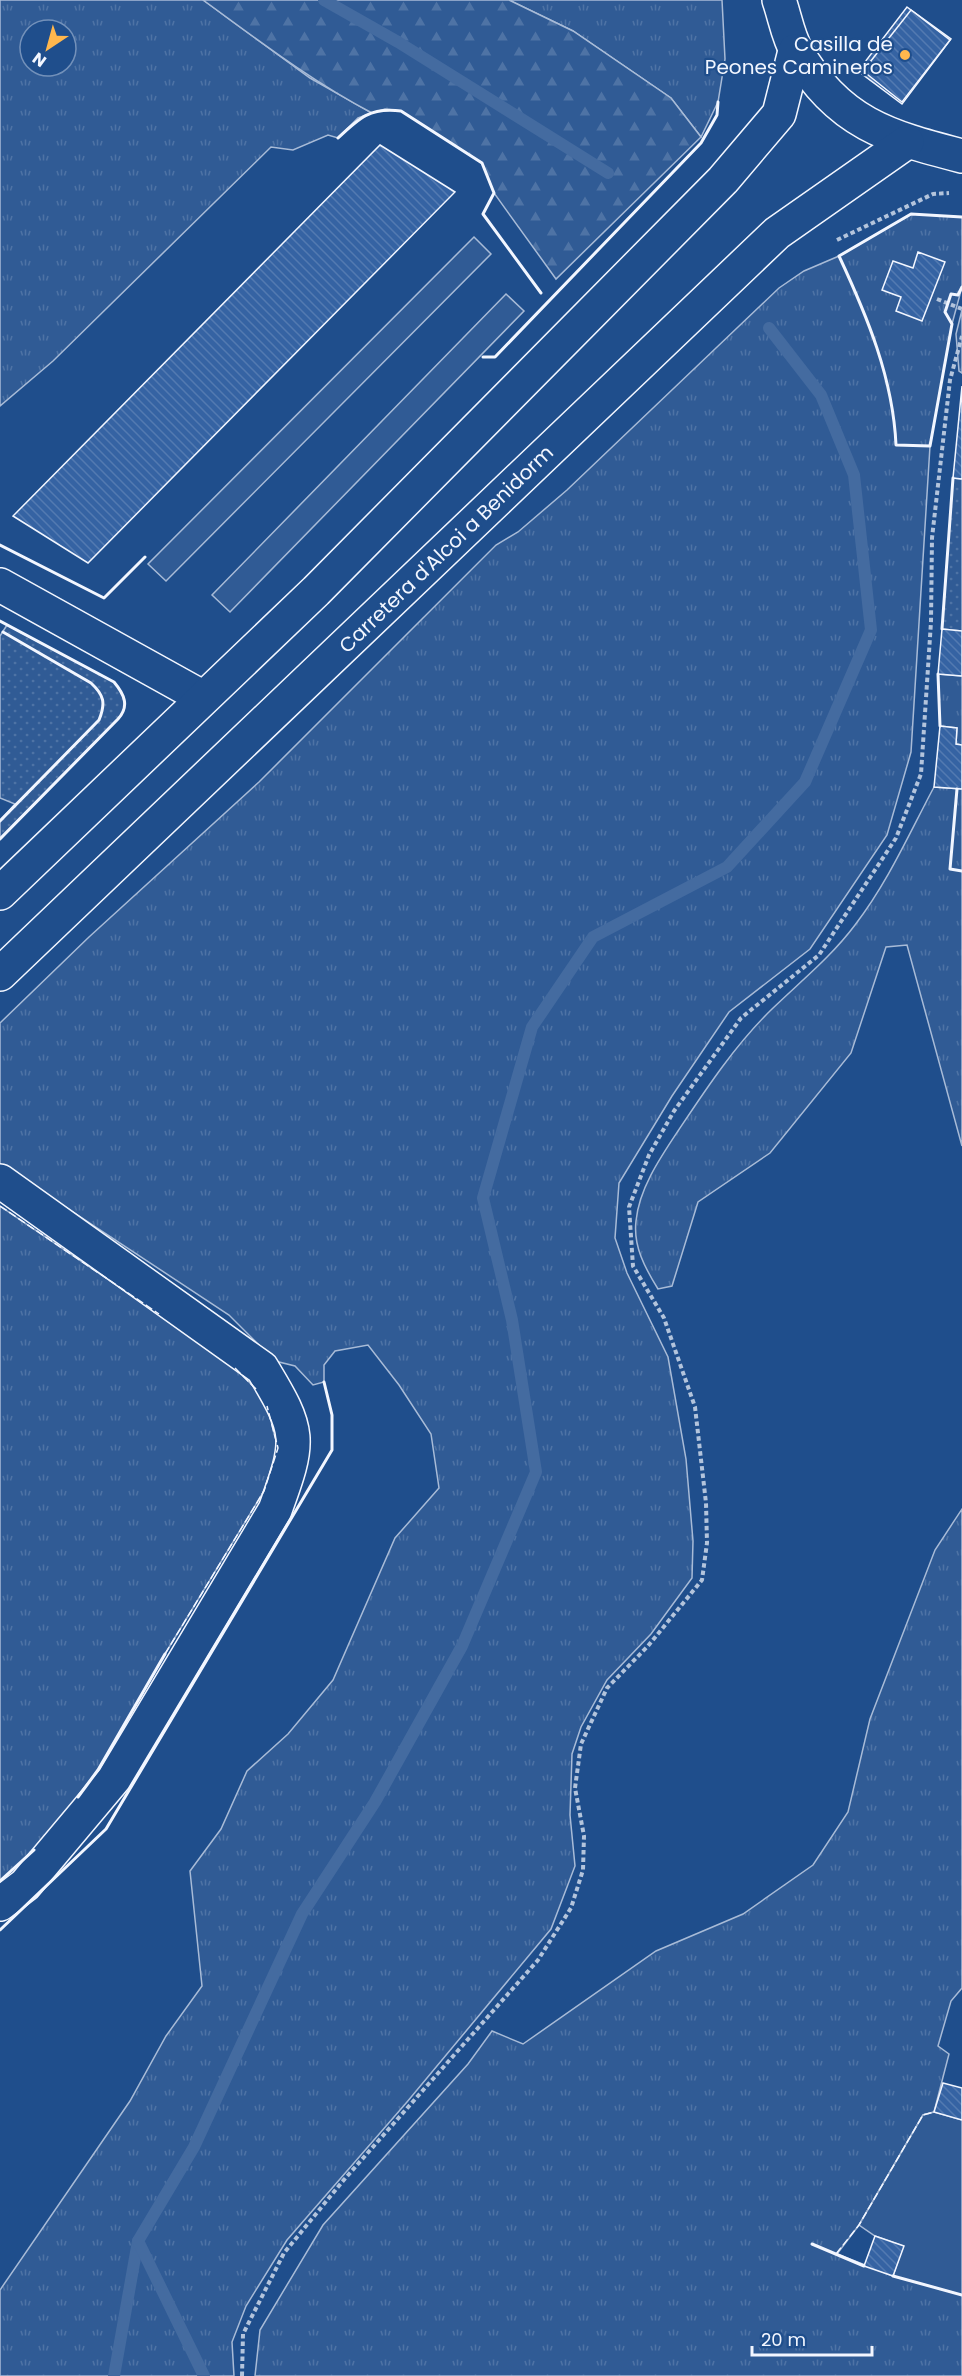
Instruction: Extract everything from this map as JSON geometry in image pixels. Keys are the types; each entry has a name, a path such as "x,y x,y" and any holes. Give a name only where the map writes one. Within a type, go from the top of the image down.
{"main road":[{"path":"779,0 795,51 824,91 862,123 907,142 962,156"},
{"path":"0,893 202,697 316,591 708,195 779,114 795,51"},
{"name":"Carretera d'Alcoi a Benidorm","path":"0,974 777,233 907,142"},
{"path":"0,585 202,697"},
{"path":"0,1181 262,1368 288,1410 294,1436 293,1462 275,1510 114,1779 25,1885 0,1904"}],"path":[{"path":"937,299 962,309"},
{"path":"242,2376 243,2334 284,2253 342,2182 538,1960 571,1908 583,1870 584,1836 575,1788 581,1744 607,1688 648,1646 702,1580 707,1543 706,1503 695,1407 664,1318 633,1266 628,1207 649,1155 674,1111 741,1018 819,955 896,838 921,774 931,622 932,538 950,380 962,336"}],"green space":[{"path":"0,0 203,0 310,78 372,113 358,118 338,138 328,135 293,150 271,147 53,361 0,406"},
{"path":"203,0 509,0 573,31 671,98 701,137 556,279 494,193 482,163 401,111 385,109 372,113 349,101 285,60"},
{"path":"509,0 722,0 725,59 718,102 701,137 671,98 573,31"},
{"path":"911,214 962,217 962,287 952,324 930,446 911,752 887,835 810,949 729,1012 672,1096 619,1183 615,1238 627,1273 668,1357 686,1459 693,1541 692,1578 651,1634 607,1680 581,1727 572,1754 570,1815 575,1866 551,1929 407,2102 287,2240 246,2306 232,2342 234,2376 0,2376 0,2290 130,2101 166,2036 202,1986 190,1871 221,1829 247,1771 288,1734 333,1680 395,1538 439,1488 431,1434 399,1385 368,1345 335,1351 324,1365 324,1382 313,1385 295,1366 275,1361 229,1315 0,1164 0,1023 89,937 259,782 496,545 518,532 567,490 779,288 804,271 839,256"},
{"path":"962,310 962,373 959,371 956,334"},
{"path":"953,478 962,479 962,631 942,629"},
{"path":"7,625 114,682 121,691 125,705 118,719 0,839 0,821 15,804 0,798 0,636"},
{"path":"938,674 962,676 962,745 956,744 957,728 940,726"},
{"path":"934,787 962,789 962,1146 907,945 886,947 851,1053 770,1153 698,1202 672,1286 658,1289 641,1256 636,1239 638,1209 651,1174 699,1099 746,1037 846,937 867,909 888,875"},
{"path":"0,1206 228,1361 265,1398 278,1448 264,1491 165,1654 99,1770 42,1843 0,1881"},
{"path":"962,1509 962,1988 951,2001 938,2046 949,2054 934,2112 923,2115 859,2225 837,2254 893,2276 962,2295 962,2376 255,2376 260,2330 323,2225 468,2064 492,2031 523,2044 656,1951 743,1914 813,1865 848,1812 870,1719 935,1550"}],"shaded area":[{"path":"474,237 491,254 166,581 148,564"},
{"path":"506,294 524,311 230,612 212,595"},
{"path":"934,2112 962,2120 962,2295 893,2276 903,2246 875,2236 859,2225 923,2115"}],"building":[{"name":"Casilla de Peones Camineros","path":"907,7 951,39 902,104 858,71"},
{"name":"Casilla de Peones Camineros","path":"911,10 950,40 902,102 863,71"},
{"path":"380,145 455,192 88,563 13,516"},
{"path":"918,252 945,262 922,321 896,311 901,297 882,290 893,261 913,268"},
{"path":"962,386 962,479 953,478"},
{"path":"942,629 962,631 962,676 938,674"},
{"path":"940,726 957,728 956,744 962,745 962,789 934,787"},
{"path":"943,2083 962,2088 962,2120 934,2112"},
{"path":"875,2236 904,2246 893,2276 864,2266"}],"waterway":[{"path":"324,0 398,42 608,173"},
{"path":"204,2376 138,2241 194,2147 302,1914 375,1802 462,1646 536,1472 512,1320 483,1198 532,1027 593,937 727,867 805,782 871,630 854,475 821,395 769,328"},
{"path":"114,2376 138,2241"}],"fence":[{"path":"0,1206 159,1314"},
{"path":"235,1368 256,1389"},
{"path":"165,1654 264,1491 278,1448 267,1406"},
{"path":"836,2254 859,2225 923,2115 934,2112"}],"wall":[{"path":"483,357 495,357 701,143 717,115 718,102"},
{"path":"338,138 366,116 381,111 401,111 482,163 494,193 483,214 541,293"},
{"path":"962,217 911,214 839,256 877,348 890,396 896,445 930,446 952,324 945,312 951,294 958,295 962,287"},
{"path":"942,629 953,478"},
{"path":"0,545 104,598 145,557"},
{"path":"0,621 114,682 121,691 125,705 118,719 0,839"},
{"path":"0,821 99,720 103,709 101,695 91,683 3,632"},
{"path":"938,674 940,726"},
{"path":"957,789 950,869 962,871"},
{"path":"0,1930 106,1829 332,1450 332,1415 324,1382"},
{"path":"78,1797 98,1770 165,1654"},
{"path":"0,1881 34,1850"},
{"path":"812,2244 864,2266"},
{"path":"893,2276 962,2295"}],"place":[{"name":"Casilla de Peones Camineros","path":"905,55"}]}
